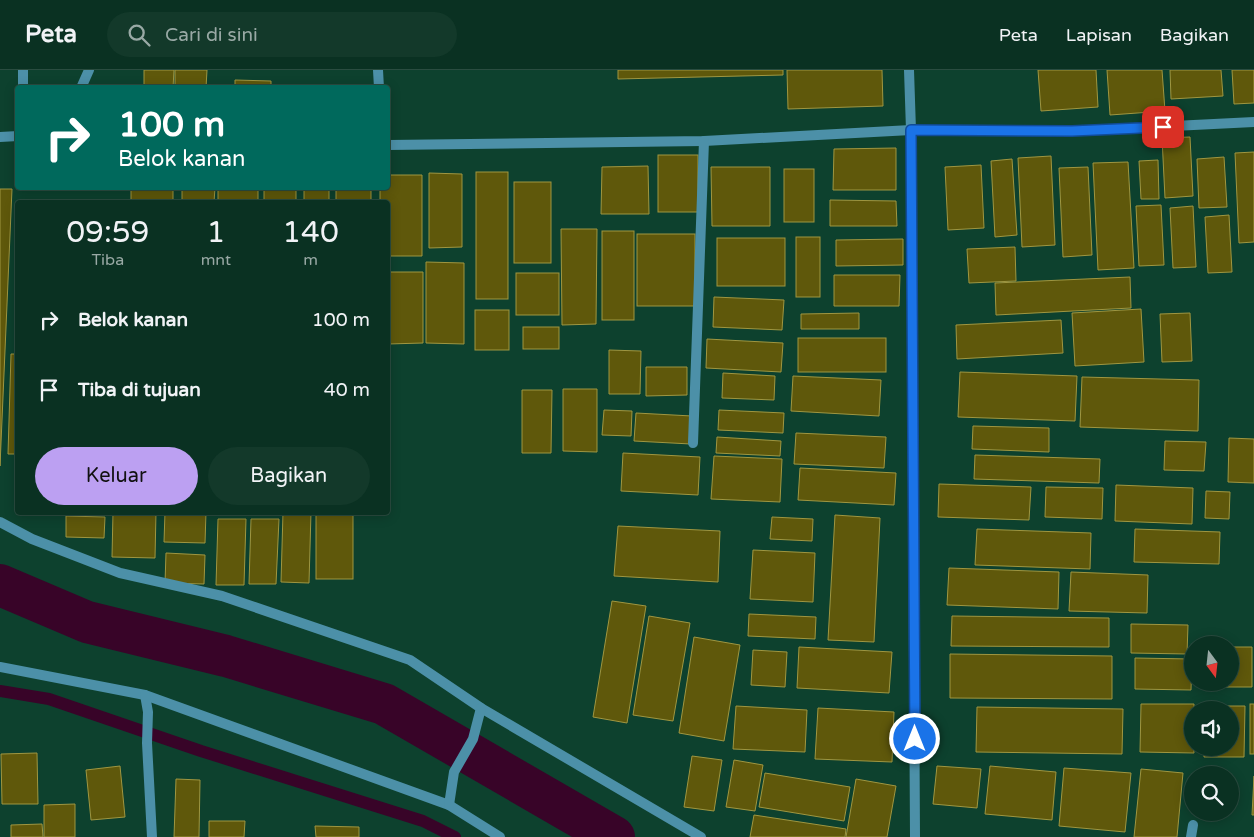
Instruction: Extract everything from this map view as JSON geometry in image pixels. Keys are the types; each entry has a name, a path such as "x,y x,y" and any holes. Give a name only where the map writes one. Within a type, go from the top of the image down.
{"street":[{"path":"22,85 23,70"},
{"path":"82,85 88,70"},
{"path":"378,70 379,85"},
{"path":"909,70 911,130 915,837"},
{"path":"390,145 704,141 911,130 1072,131 1254,122"},
{"path":"0,136 15,136"},
{"path":"693,443 704,141"},
{"path":"0,522 32,539 120,573 222,596 410,660 481,708 701,837"},
{"path":"0,667 145,694 449,805 500,837"},
{"path":"145,694 148,712 147,744 152,837"},
{"path":"449,805 454,772 473,739 481,708"},
{"path":"1192,837 1193,825"}],"building":[{"path":"144,70 174,70 173,85 144,85"},
{"path":"175,70 207,70 206,85 175,85"},
{"path":"618,70 783,70 783,75 618,79"},
{"path":"787,70 882,70 883,106 788,109"},
{"path":"1038,70 1096,70 1098,107 1041,111"},
{"path":"1107,70 1162,70 1165,111 1110,115"},
{"path":"1170,70 1221,70 1223,96 1171,99"},
{"path":"1232,70 1254,70 1254,103 1234,104"},
{"path":"235,80 271,81 271,85 235,85"},
{"path":"1190,137 1193,196 1165,198 1162,138"},
{"path":"896,148 896,190 833,190 834,149"},
{"path":"1254,152 1254,242 1239,243 1235,153"},
{"path":"658,155 698,155 698,212 658,212"},
{"path":"1051,156 1055,245 1022,247 1018,158"},
{"path":"1224,157 1227,207 1199,208 1197,159"},
{"path":"1012,159 1017,235 995,237 991,161"},
{"path":"1158,160 1159,199 1141,199 1139,161"},
{"path":"1128,162 1134,268 1098,270 1093,163"},
{"path":"981,165 984,228 948,230 945,167"},
{"path":"648,166 649,214 601,214 602,167"},
{"path":"711,167 770,167 770,226 712,226"},
{"path":"1088,167 1092,255 1063,257 1059,168"},
{"path":"784,169 814,169 814,222 784,222"},
{"path":"476,172 508,172 508,299 476,299"},
{"path":"429,173 462,174 462,247 429,248"},
{"path":"390,175 422,175 422,256 390,256 390,200 380,200 380,190 390,190"},
{"path":"514,182 551,182 551,263 514,263"},
{"path":"0,189 12,189 0,466"},
{"path":"131,190 173,190 173,200 131,200"},
{"path":"182,190 215,190 214,200 182,200"},
{"path":"218,190 258,190 258,200 218,200"},
{"path":"264,190 296,190 296,200 264,200"},
{"path":"304,190 329,190 329,200 304,200"},
{"path":"336,190 371,190 371,200 336,200"},
{"path":"830,200 896,201 897,226 830,226"},
{"path":"1161,205 1164,265 1139,266 1136,206"},
{"path":"1193,206 1196,267 1173,268 1170,208"},
{"path":"1229,215 1232,272 1208,273 1205,217"},
{"path":"561,229 597,229 596,324 562,325"},
{"path":"602,231 634,231 634,320 602,320"},
{"path":"637,234 695,234 695,306 637,306"},
{"path":"796,237 820,237 820,297 796,297"},
{"path":"717,238 785,238 785,286 717,286"},
{"path":"903,239 903,265 836,266 836,240"},
{"path":"1015,247 1016,281 969,283 967,249"},
{"path":"426,262 464,263 464,344 426,343"},
{"path":"390,272 423,272 423,343 390,344"},
{"path":"516,273 559,273 559,315 516,315"},
{"path":"834,275 900,275 899,306 834,306"},
{"path":"1130,277 1131,308 996,315 995,283"},
{"path":"714,297 784,300 782,330 713,327"},
{"path":"1141,309 1144,362 1075,366 1072,313"},
{"path":"475,310 509,310 509,350 475,350"},
{"path":"859,313 859,329 801,329 801,314"},
{"path":"1190,313 1192,361 1162,362 1160,314"},
{"path":"1061,320 1063,353 957,359 956,325"},
{"path":"523,327 559,327 559,349 523,349"},
{"path":"798,338 886,338 886,372 798,372"},
{"path":"707,339 783,343 781,372 706,368"},
{"path":"609,350 641,351 640,394 609,394"},
{"path":"11,354 15,354 15,454 8,454"},
{"path":"646,367 687,367 687,395 646,396"},
{"path":"960,372 1077,376 1075,421 958,417"},
{"path":"723,373 775,376 774,400 722,398"},
{"path":"793,376 881,380 879,416 791,411"},
{"path":"1082,377 1199,380 1198,431 1080,427"},
{"path":"563,389 597,389 597,452 563,451"},
{"path":"522,390 552,390 551,453 522,453"},
{"path":"604,410 632,411 631,436 602,435"},
{"path":"719,410 784,413 783,433 718,430"},
{"path":"636,413 692,416 691,444 634,441"},
{"path":"973,426 1049,428 1049,452 972,449"},
{"path":"796,433 886,437 884,468 794,464"},
{"path":"717,437 781,441 780,456 716,453"},
{"path":"1229,438 1254,439 1254,483 1228,482"},
{"path":"1165,441 1206,442 1204,471 1164,470"},
{"path":"623,453 700,457 698,495 621,491"},
{"path":"975,455 1100,459 1099,483 974,479"},
{"path":"714,456 782,459 780,502 711,499"},
{"path":"800,468 896,473 894,505 798,500"},
{"path":"939,484 1031,487 1029,520 938,517"},
{"path":"1116,485 1193,488 1192,524 1115,521"},
{"path":"1046,487 1103,488 1102,519 1045,517"},
{"path":"1206,491 1230,492 1229,519 1205,518"},
{"path":"113,515 156,515 155,558 112,557"},
{"path":"165,515 206,515 205,543 164,542"},
{"path":"283,515 311,515 309,583 281,582"},
{"path":"316,515 353,515 353,579 316,579"},
{"path":"835,515 880,518 874,642 828,640"},
{"path":"66,516 105,517 104,538 66,537"},
{"path":"772,517 813,519 812,541 770,539"},
{"path":"218,519 246,519 244,585 216,585"},
{"path":"251,519 279,519 276,584 249,584"},
{"path":"618,526 720,531 718,582 614,576"},
{"path":"977,529 1091,533 1090,569 975,565"},
{"path":"1135,529 1220,532 1219,564 1134,562"},
{"path":"753,550 815,553 813,602 750,599"},
{"path":"166,553 205,555 204,584 165,583"},
{"path":"949,568 1059,572 1058,609 947,605"},
{"path":"1071,572 1148,575 1147,613 1069,611"},
{"path":"612,601 646,606 627,723 593,717"},
{"path":"749,614 816,617 815,639 748,636"},
{"path":"649,616 690,623 673,721 633,715"},
{"path":"952,616 1109,618 1109,647 951,646"},
{"path":"1131,624 1188,625 1188,636 1184,636 1184,654 1131,653"},
{"path":"694,637 740,645 724,741 679,733"},
{"path":"799,647 892,652 889,693 797,688"},
{"path":"1239,647 1252,647 1252,687 1239,687"},
{"path":"753,650 787,652 785,687 751,685"},
{"path":"950,654 1112,656 1112,699 950,698"},
{"path":"1135,658 1184,659 1184,690 1135,689"},
{"path":"1141,704 1184,704 1184,753 1140,752"},
{"path":"1250,704 1254,704 1254,754 1250,754"},
{"path":"736,706 807,710 805,752 733,749"},
{"path":"1239,706 1245,706 1244,757 1204,757 1239,756"},
{"path":"977,707 1123,709 1122,754 976,752"},
{"path":"818,708 894,712 892,762 815,759"},
{"path":"37,753 38,804 2,804 1,754"},
{"path":"692,756 722,760 714,811 684,807"},
{"path":"734,760 763,765 755,811 726,807"},
{"path":"120,766 125,817 91,820 86,770"},
{"path":"937,766 981,769 977,808 933,804"},
{"path":"990,766 1056,772 1052,820 985,814"},
{"path":"1064,768 1131,773 1125,832 1059,826"},
{"path":"1141,769 1183,773 1177,837 1134,837"},
{"path":"765,773 850,787 844,821 759,807"},
{"path":"1254,776 1254,815 1252,815"},
{"path":"176,779 200,780 199,837 174,837"},
{"path":"856,779 896,786 887,837 846,837"},
{"path":"75,804 75,837 44,837 44,805"},
{"path":"754,815 846,829 845,837 750,837"},
{"path":"209,821 245,821 244,837 209,837"},
{"path":"42,824 43,837 11,837 11,825"},
{"path":"315,826 359,827 359,837 316,837"}],"waterway":[{"path":"0,585 87,622 226,656 384,704 614,837"},
{"path":"0,691 49,699 201,751 423,821 455,837"}],"route":[{"path":"915,739 911,130 1072,131 1163,127"}]}
